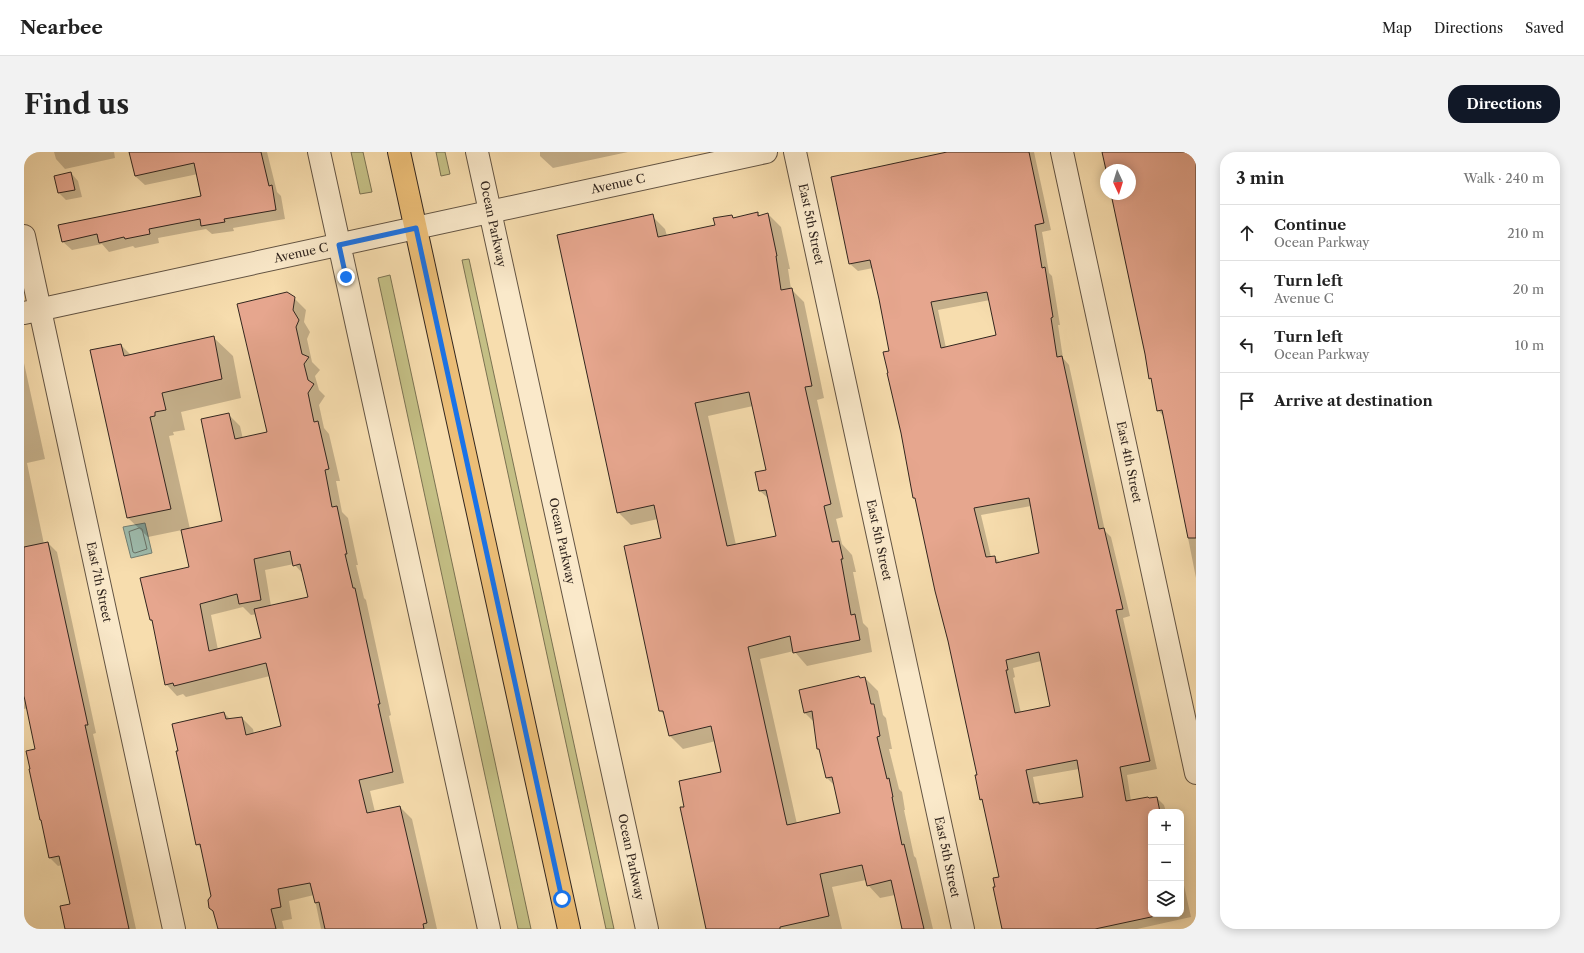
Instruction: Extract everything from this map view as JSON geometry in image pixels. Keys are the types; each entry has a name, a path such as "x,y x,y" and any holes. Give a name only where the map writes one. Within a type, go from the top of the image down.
{"main road":[{"path":"399,152 569,929"}],"street":[{"path":"319,152 489,929"},
{"name":"Ocean Parkway","path":"477,152 647,929"},
{"name":"Avenue C","path":"32,311 766,152"},
{"name":"East 5th Street","path":"795,152 963,929"},
{"name":"East 4th Street","path":"1062,152 1196,772"},
{"name":"East 7th Street","path":"24,236 32,311 174,929"}],"shaded area":[{"path":"351,152 363,152 372,192 360,194"},
{"path":"436,152 445,152 450,174 441,176"},
{"path":"469,259 614,929 606,929 462,260"},
{"path":"390,275 531,929 518,929 378,278"}],"water":[{"path":"145,523 152,553 131,558 123,527"}],"building":[{"path":"129,152 261,152 269,186 272,185 276,210 224,219 225,222 201,226 200,219 149,229 150,234 125,239 124,237 99,243 97,234 62,242 58,225 201,196 194,163 135,176"},
{"path":"947,152 1029,152 1044,223 1035,225 1042,268 1045,267 1053,317 1051,318 1057,357 1062,356 1099,529 1104,528 1123,609 1116,610 1150,761 1120,767 1126,801 1157,797 1159,809 1148,809 1148,917 1151,917 1095,929 1002,929 993,887 995,887 993,878 999,877 982,799 980,800 975,775 977,775 948,641 935,591 915,498 913,498 901,433 887,373 883,352 889,351 879,299 870,260 849,264 831,177","holes":["987,292 996,335 941,348 931,302","1029,498 1039,553 996,563 995,556 986,557 974,508","1039,652 1050,706 1015,713 1006,670 1008,670 1006,660","1077,760 1083,797 1039,804 1039,802 1033,803 1026,770"]},
{"path":"1102,152 1196,152 1196,538 1188,538 1162,410 1157,411 1151,378 1149,379 1112,200 1136,200 1136,164 1105,164"},
{"path":"71,172 75,190 58,193 54,176"},
{"path":"758,212 758,216 768,213 777,256 781,290 792,288 812,386 805,387 831,504 824,506 832,542 839,541 851,615 855,614 860,640 793,653 790,636 748,647 787,825 840,813 832,777 826,778 819,749 817,749 812,711 804,713 799,690 859,676 860,678 865,677 871,704 874,704 880,736 877,737 887,779 889,778 902,845 904,844 924,929 902,929 891,880 867,886 862,865 820,874 829,916 780,927 780,929 706,929 680,807 684,807 679,781 721,772 711,726 669,736 663,711 659,711 624,546 661,538 654,505 617,513 557,235 653,214 658,237 715,225 713,218 732,215 733,218","holes":["749,392 766,470 755,472 759,491 766,490 776,536 727,546 695,403"]},
{"path":"287,292 295,297 293,310 299,320 296,327 302,354 309,357 304,364 308,380 314,384 308,393 314,422 318,421 329,469 325,470 332,507 337,506 347,554 345,554 353,588 355,588 393,772 359,780 367,813 400,806 427,923 423,924 424,929 325,929 319,902 315,903 310,883 278,889 281,907 271,909 276,929 218,929 213,911 209,908 208,900 211,896 200,844 196,845 176,751 178,751 172,724 224,712 226,719 242,717 246,735 281,726 266,663 174,686 173,683 165,685 152,620 150,620 140,578 189,567 181,530 222,521 201,419 229,413 235,439 267,432 237,304","holes":["290,551 293,566 300,564 308,597 254,609 261,638 209,651 200,604 237,594 239,604 261,600 254,559"]},
{"path":"214,336 222,379 162,393 166,410 155,412 155,416 150,417 171,509 127,518 90,350 121,344 124,356"},
{"path":"48,542 88,725 85,725 129,929 65,929 60,906 70,904 59,856 49,858 29,769 26,751 35,749 24,696 24,547"}],"route":[{"path":"346,277 339,245 416,228 562,899"}]}
